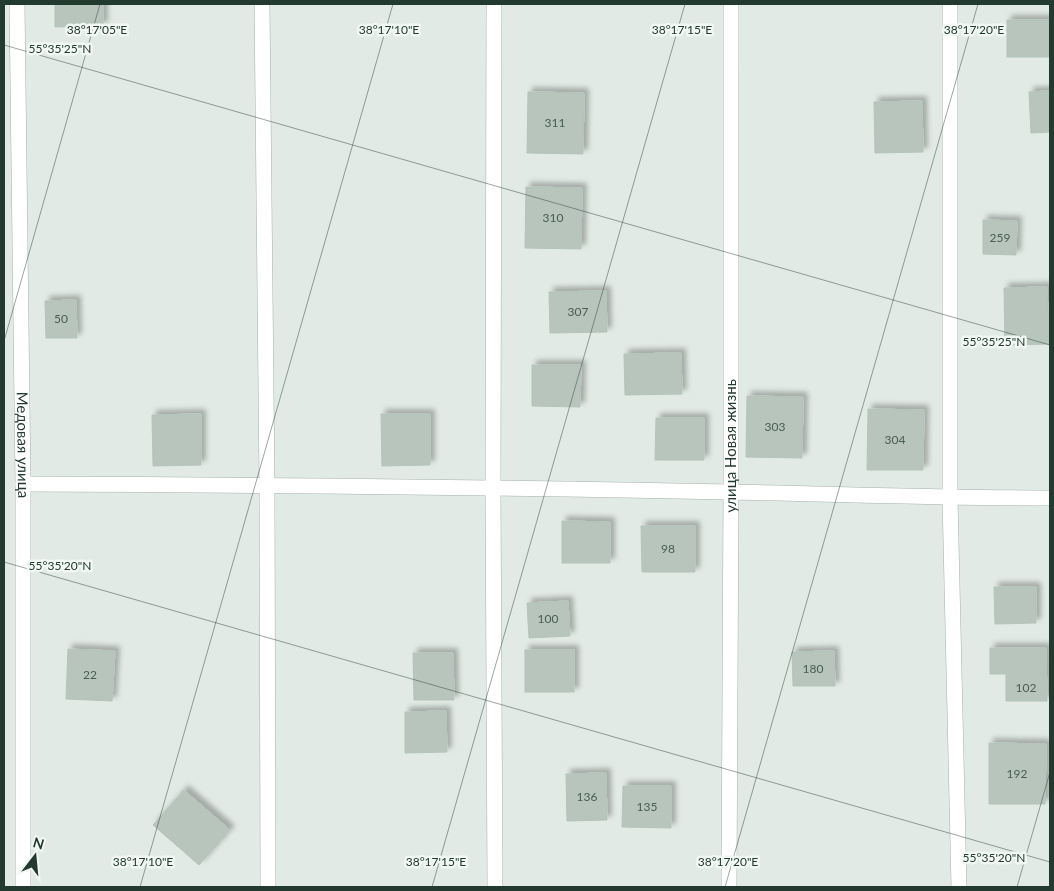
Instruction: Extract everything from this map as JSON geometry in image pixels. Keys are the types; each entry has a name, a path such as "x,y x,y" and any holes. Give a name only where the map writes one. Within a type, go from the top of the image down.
{"street":[{"name":"Медовая улица","path":"17,4 23,484 23,887"},
{"path":"262,4 267,485 268,887"},
{"path":"494,4 493,488 495,887"},
{"name":"улица Новая жизнь","path":"729,887 732,492 732,4"},
{"path":"950,4 950,498 959,887"},
{"path":"23,484 493,488 950,498 1050,498"}],"building":[{"path":"55,4 103,4 103,26 55,27"},
{"path":"1007,20 1050,20 1050,57 1007,57"},
{"path":"1050,91 1050,132 1031,133 1029,92"},
{"path":"528,92 584,93 583,154 527,153"},
{"path":"922,101 923,152 875,153 874,102"},
{"path":"526,187 582,188 581,249 525,248"},
{"path":"983,220 1017,221 1016,255 983,254"},
{"path":"1047,287 1048,315 1050,315 1050,344 1005,345 1004,288"},
{"path":"606,291 607,332 550,333 549,292"},
{"path":"76,300 77,338 46,338 45,301"},
{"path":"681,353 682,394 625,395 624,354"},
{"path":"532,365 581,365 580,407 532,406"},
{"path":"747,396 803,397 802,458 746,457"},
{"path":"868,409 924,410 923,470 867,470"},
{"path":"201,414 201,465 153,466 152,415"},
{"path":"381,414 430,414 430,465 382,466"},
{"path":"656,418 704,418 704,460 655,460"},
{"path":"562,521 610,522 610,563 562,563"},
{"path":"641,526 695,526 695,572 642,572"},
{"path":"994,587 1036,587 1036,623 995,624"},
{"path":"568,601 570,636 529,638 527,603"},
{"path":"990,648 1046,648 1047,701 1006,701 1006,674 990,674"},
{"path":"68,649 115,651 112,701 66,699"},
{"path":"525,650 574,650 574,692 525,692"},
{"path":"834,651 835,686 793,686 792,652"},
{"path":"413,653 453,653 454,700 414,700"},
{"path":"446,711 447,752 405,753 405,712"},
{"path":"989,743 1046,744 1045,804 989,804"},
{"path":"606,773 607,820 567,821 566,774"},
{"path":"623,786 671,786 671,828 622,827"},
{"path":"184,790 230,830 199,865 153,825"}]}
